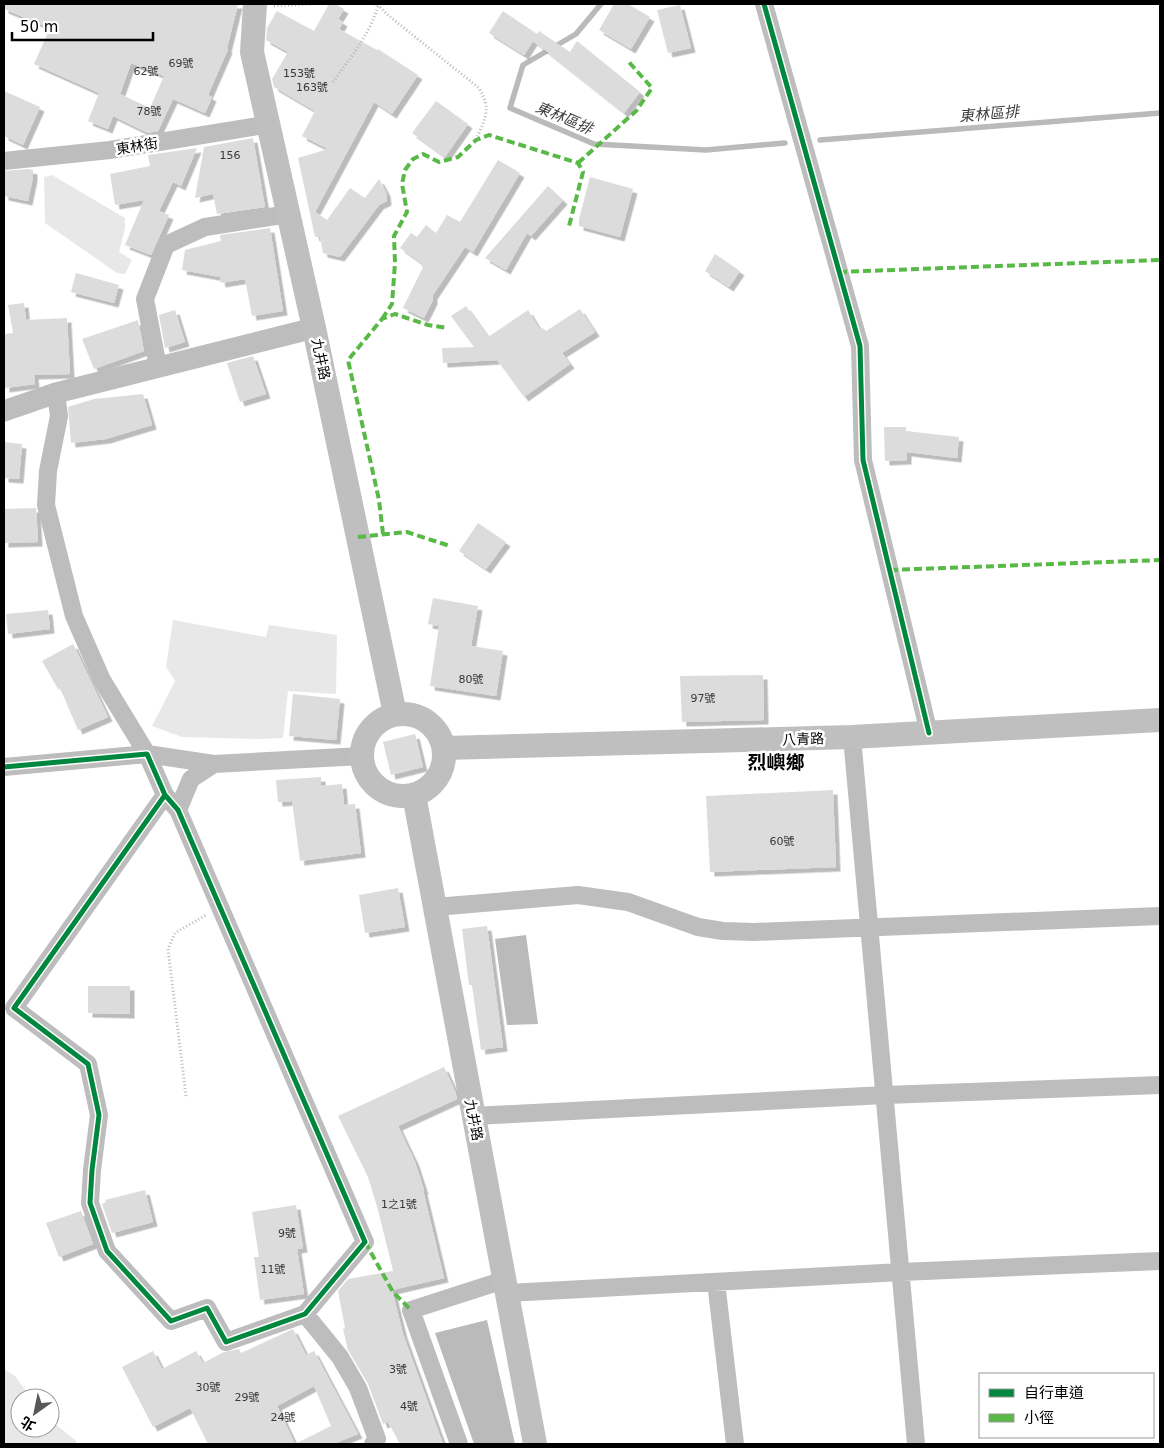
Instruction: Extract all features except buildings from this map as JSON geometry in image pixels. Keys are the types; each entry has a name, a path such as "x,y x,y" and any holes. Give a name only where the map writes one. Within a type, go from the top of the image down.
{"main road":[{"name":"九井路","path":"254,5 252,52 270,124 395,714"},
{"path":"395,714 421,717 432,725 440,735 444,748 445,760 441,772 425,790 414,795 401,796 389,794 370,779 364,768 362,756 367,734 374,725 384,718 395,714"},
{"name":"八青路","path":"444,748 852,738 1160,724"},
{"name":"九井路","path":"414,795 535,1444"}],"street":[{"path":"764,4 860,346 863,460 929,733"},
{"name":"東林街","path":"4,161 110,150 270,124"},
{"path":"158,367 145,299 166,245 205,227 289,214"},
{"path":"4,411 56,393 314,328"},
{"path":"56,393 59,416 48,471 46,505 74,616 102,680 148,754 165,795 178,810 365,1242 305,1314 226,1342 207,1308 171,1320 107,1252 90,1203 99,1115 88,1064 14,1008 165,795"},
{"path":"852,738 916,1444"},
{"path":"4,767 148,754 214,764 362,756"},
{"path":"178,810 191,779 214,764"},
{"path":"435,907 578,895 628,902 698,927 723,931 754,932 1160,916"},
{"path":"473,1116 884,1095 1160,1086"},
{"path":"459,1444 411,1310 505,1286 716,1282 1160,1260"},
{"path":"716,1282 735,1444"},
{"path":"305,1314 340,1357 358,1388 377,1440 373,1444"}],"path":[{"path":"254,5 297,6 311,4"},
{"path":"333,82 373,24 376,4"},
{"path":"376,4 479,88 487,101 485,118 476,140"},
{"path":"186,1096 168,949 175,933 220,907"}],"shaded area":[{"path":"52,175 125,218 125,228 119,252 132,260 125,274 117,273 45,223 44,177"},
{"path":"173,620 266,637 269,625 337,635 336,694 288,691 283,738 182,737 152,726 175,681 166,667"},
{"path":"526,935 538,1024 507,1025 495,939"},
{"path":"487,1320 515,1444 474,1444 435,1333"},
{"path":"4,1369 15,1376 24,1388 10,1388 10,1438 60,1438 60,1428 78,1444 4,1444"}],"waterway":[{"name":"東林區排","path":"601,4 576,34 523,65 510,108 594,144 706,150 785,143"},
{"name":"東林區排","path":"820,140 1160,113"}],"marked path":[{"path":"578,163 636,111 652,88 628,61"},
{"path":"382,319 392,304 395,263 394,236 407,212 402,184 405,170 413,159 423,154 439,162 458,157 476,140 489,135 578,163 583,172 569,226"},
{"path":"839,272 1160,260"},
{"path":"383,534 379,500 348,360 382,319 395,314 428,325 448,328"},
{"path":"358,537 407,532 450,546"},
{"path":"890,570 1160,560"},
{"path":"365,1242 393,1292 411,1310"}],"cycle path":[{"path":"764,4 860,346 863,460 929,733"},
{"path":"4,767 147,754 165,795 178,810 365,1242 305,1314 226,1342 207,1308 171,1321 107,1251 90,1203 99,1115 88,1064 14,1008 165,795"}],"district":[{"name":"烈嶼鄉","path":"776,762"}]}
